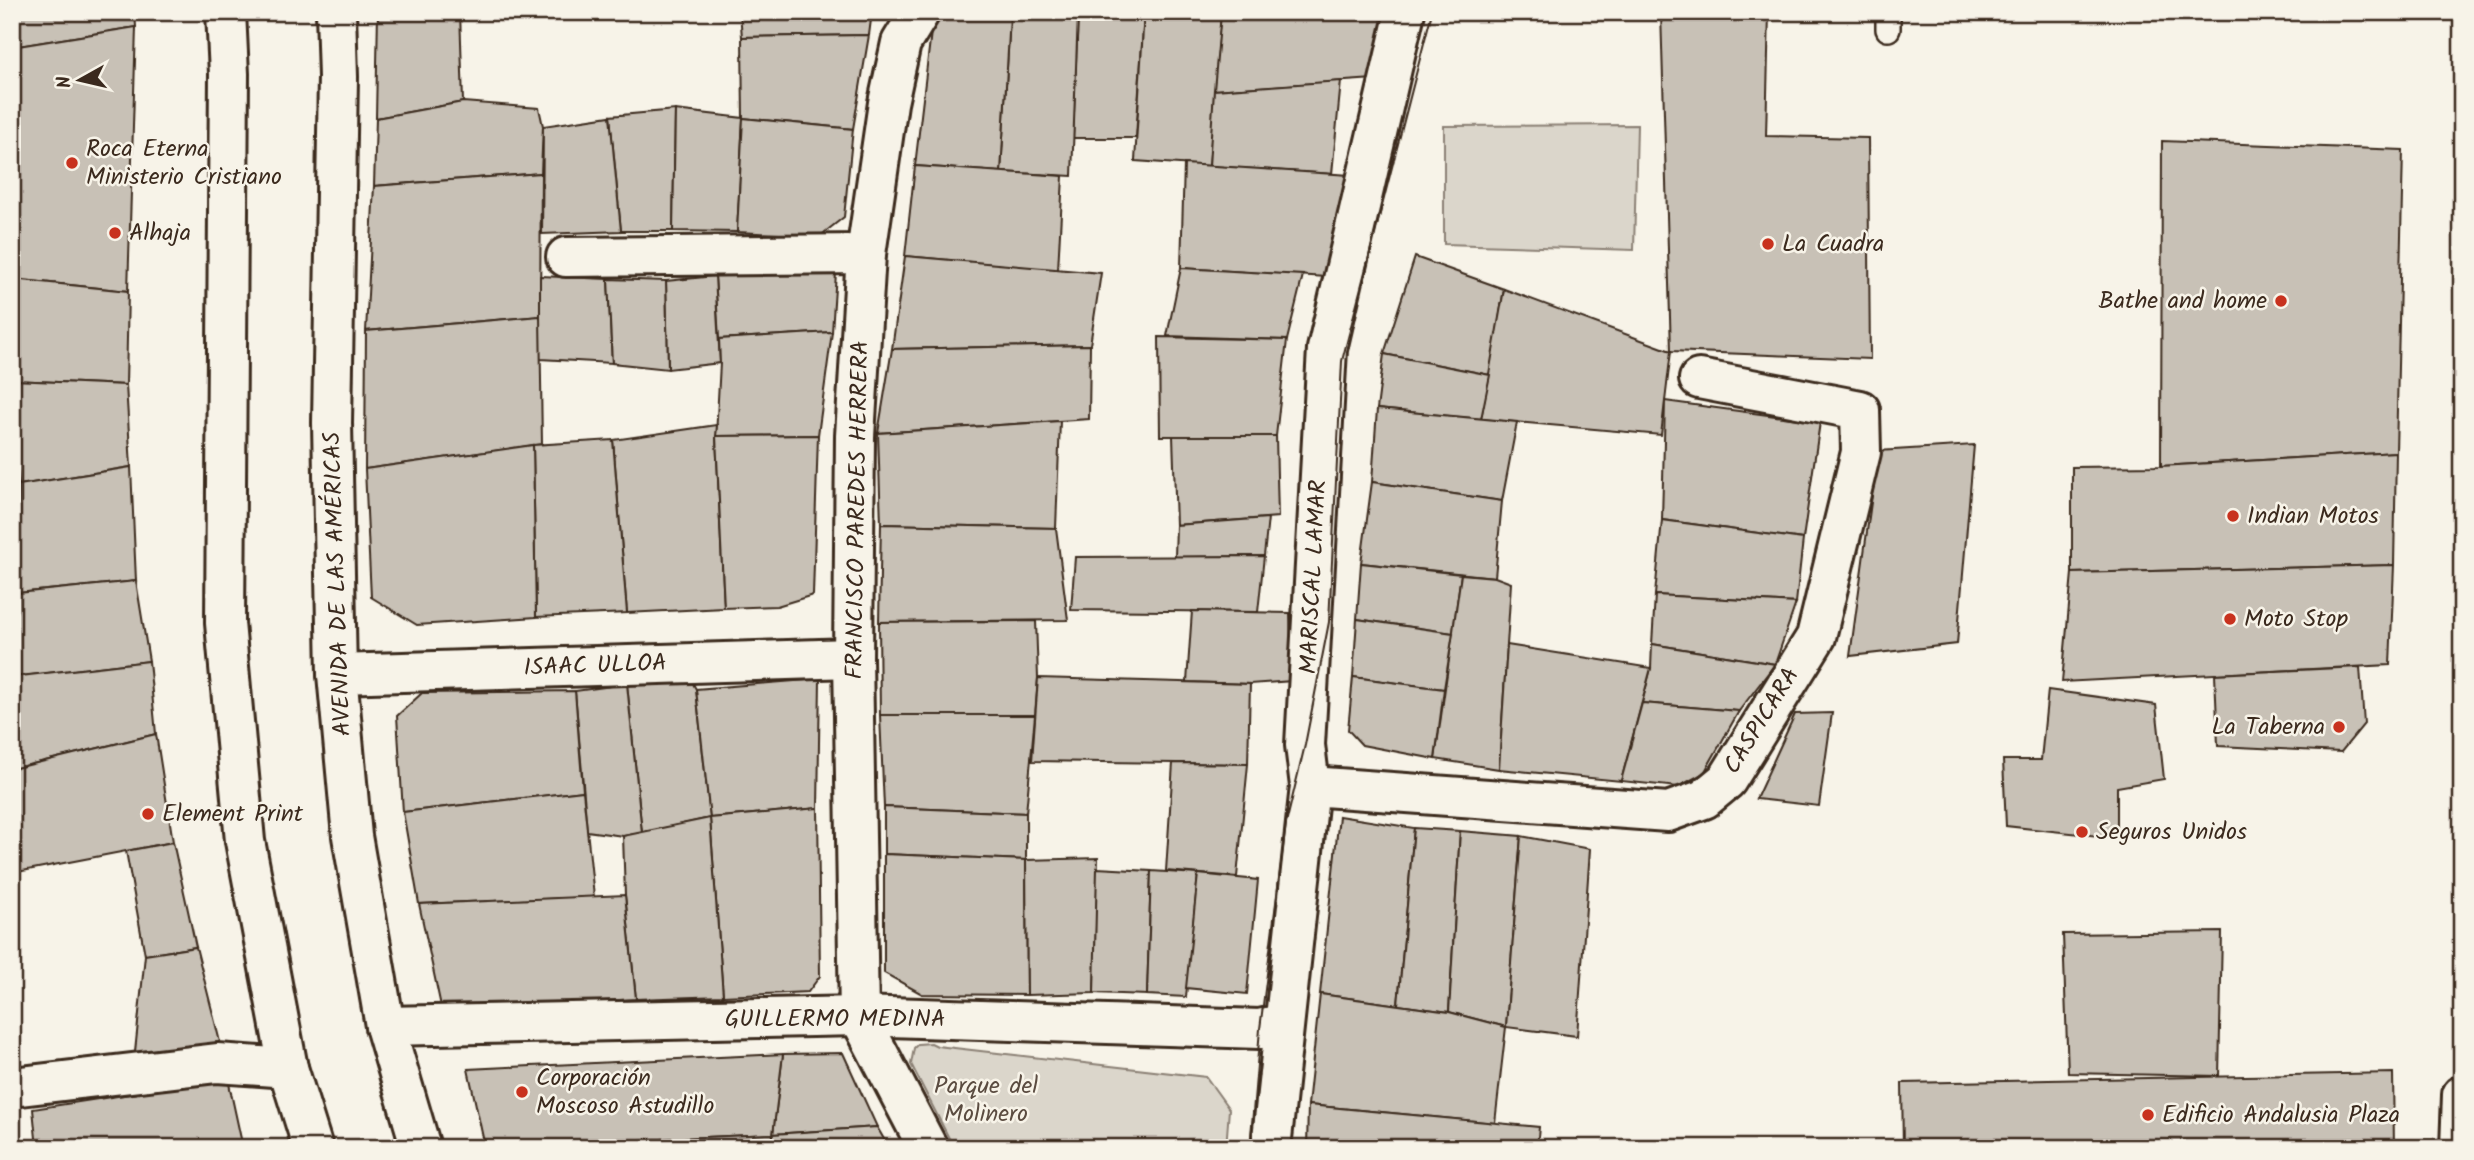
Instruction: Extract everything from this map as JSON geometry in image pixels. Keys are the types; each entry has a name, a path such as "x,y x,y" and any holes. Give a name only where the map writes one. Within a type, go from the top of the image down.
{"street":[{"path":"226,12 229,87 226,623 244,841 288,1069 313,1148"},
{"name":"AVENIDA DE LAS AMÉRICAS","path":"336,12 338,77 332,423 337,674 352,836 384,1026 421,1148"},
{"name":"FRANCISCO PAREDES HERRERA","path":"859,1016 853,658 855,436 866,254 888,103 901,43 920,12"},
{"name":"MARISCAL LAMAR","path":"1271,1148 1310,786 1305,745 1327,349 1405,12"},
{"path":"566,257 866,254"},
{"name":"CASPICARA","path":"1310,786 1668,812 1704,799 1727,780 1815,637 1861,452 1860,410 1699,379"},
{"name":"ISAAC ULLOA","path":"337,674 853,658"},
{"path":"859,1016 928,1148"},
{"name":"GUILLERMO MEDINA","path":"384,1026 859,1016 1260,1029 1284,1023"},
{"path":"12,1087 217,1063 288,1069"},
{"path":"2460,1148 2462,1095"}],"green space":[{"path":"1637,125 1634,250 1444,244 1444,126"},
{"name":"Parque del Molinero","path":"931,1043 937,1046 1206,1077 1229,1109 1226,1148 954,1148 911,1064 914,1048 918,1044"}],"building":[{"path":"12,12 135,12 136,27 12,47"},
{"path":"378,12 460,12 463,102 376,118"},
{"path":"740,12 872,12 869,35 742,37"},
{"path":"1144,12 1136,138 1073,138 1078,13"},
{"path":"1144,12 1221,14 1209,166 1135,161"},
{"path":"1385,12 1374,79 1214,90 1221,14"},
{"name":"La Cuadra","path":"1661,12 1769,12 1766,136 1868,138 1870,359 1671,351"},
{"path":"1078,13 1072,176 1001,172 1010,16"},
{"path":"933,15 1010,16 1001,172 915,166"},
{"name":"Roca Eterna Ministerio Cristiano","path":"136,27 128,291 12,279 12,47"},
{"path":"869,35 853,129 743,118 742,37"},
{"path":"1341,81 1332,174 1209,166 1214,90"},
{"path":"463,102 539,108 543,126 541,173 374,186 376,118"},
{"path":"675,110 673,231 621,231 610,116"},
{"path":"675,110 743,118 737,232 673,231"},
{"path":"610,116 621,231 542,234 543,126"},
{"path":"743,118 853,129 844,217 820,236 737,232"},
{"name":"Bathe and home","path":"2162,141 2403,150 2396,452 2161,466"},
{"path":"1184,164 1350,175 1327,277 1181,268"},
{"path":"915,166 1063,176 1058,270 905,256"},
{"path":"541,173 540,316 366,331 374,186"},
{"path":"905,256 1101,273 1090,345 892,349"},
{"path":"1415,257 1504,289 1490,375 1384,354"},
{"path":"1181,268 1303,275 1287,340 1167,336"},
{"path":"836,273 832,332 719,339 715,276"},
{"path":"540,276 608,279 612,363 540,359"},
{"path":"715,276 720,363 668,369 666,281"},
{"path":"12,279 128,291 126,385 12,380"},
{"path":"608,279 666,281 668,369 612,363"},
{"path":"1504,289 1671,351 1661,435 1481,419"},
{"path":"540,316 542,444 365,469 366,331"},
{"path":"832,332 818,435 716,436 719,339"},
{"path":"1159,337 1287,340 1276,436 1160,436"},
{"path":"1090,345 1089,419 878,433 892,349"},
{"path":"1384,354 1490,375 1481,419 1377,409"},
{"path":"12,380 126,385 131,467 19,485"},
{"path":"1665,401 1820,422 1803,539 1662,520"},
{"path":"1377,409 1517,422 1502,501 1372,482"},
{"path":"1060,421 1056,528 881,524 878,433"},
{"path":"717,425 724,608 627,613 613,440"},
{"path":"818,435 813,595 777,606 724,608 716,436"},
{"path":"1173,436 1276,436 1278,517 1176,525"},
{"path":"613,440 627,613 536,617 533,445"},
{"path":"533,445 536,617 417,625 371,597 365,469"},
{"path":"1974,445 1957,644 1850,656 1878,451"},
{"name":"Indian Motos","path":"2396,452 2394,565 2072,573 2072,467 2161,466"},
{"path":"131,467 136,581 18,593 19,485"},
{"path":"1372,482 1502,501 1495,577 1361,563"},
{"path":"1268,518 1264,556 1175,557 1176,525"},
{"path":"1662,520 1803,539 1796,603 1655,595"},
{"path":"881,524 1056,528 1068,620 879,622"},
{"path":"1264,556 1258,612 1071,610 1075,557"},
{"path":"1361,563 1461,574 1453,633 1357,619"},
{"name":"Moto Stop","path":"2394,565 2390,665 2062,682 2072,573"},
{"path":"1461,574 1495,577 1511,583 1499,769 1435,759"},
{"path":"136,581 149,661 14,677 18,593"},
{"path":"1655,595 1796,603 1775,664 1652,644"},
{"path":"1192,611 1290,613 1292,681 1250,684 1187,682"},
{"path":"1357,619 1453,633 1444,689 1353,677"},
{"path":"1036,621 1038,678 1035,715 880,715 879,622"},
{"path":"1652,644 1775,664 1739,711 1642,703 1651,668"},
{"path":"1507,645 1651,668 1621,781 1499,769"},
{"path":"149,661 156,734 12,769 12,677"},
{"path":"2360,667 2364,724 2341,752 2218,746 2215,674"},
{"path":"689,677 696,689 710,818 642,833 627,684"},
{"path":"1353,677 1444,689 1435,759 1362,745 1348,730"},
{"path":"1038,678 1250,684 1248,764 1032,761"},
{"path":"820,679 818,808 710,818 696,689"},
{"path":"627,684 642,833 623,836 587,831 575,691"},
{"path":"2048,690 2156,705 2164,779 2117,787 2117,838 2006,826 2003,760 2041,760"},
{"path":"575,691 583,791 403,812 397,716 422,693"},
{"path":"1642,703 1739,711 1704,773 1678,787 1621,781"},
{"path":"1832,713 1819,806 1756,799 1795,714"},
{"path":"880,715 1035,715 1026,813 884,807"},
{"path":"156,734 173,842 12,873 12,769"},
{"path":"1173,763 1248,764 1237,877 1166,871"},
{"path":"583,791 594,897 419,904 403,812"},
{"path":"884,807 1026,813 1026,860 884,854"},
{"path":"818,808 820,976 808,992 723,996 710,818"},
{"path":"1339,816 1414,828 1398,1005 1320,994"},
{"path":"710,818 723,996 636,999 625,895 623,836"},
{"path":"1414,828 1460,831 1449,1012 1398,1005"},
{"path":"1460,831 1521,836 1506,1027 1449,1012"},
{"path":"1521,836 1590,849 1577,1036 1506,1027"},
{"path":"173,842 196,947 145,955 126,851"},
{"path":"884,854 1026,860 1027,995 922,994 884,973"},
{"path":"1098,858 1094,993 1027,995 1026,860"},
{"path":"1097,868 1151,871 1147,995 1094,993"},
{"path":"1151,871 1198,874 1186,997 1147,995"},
{"path":"1198,874 1258,880 1247,994 1186,988"},
{"path":"625,895 636,999 442,1011 419,904"},
{"path":"2222,932 2219,1076 2068,1073 2063,934"},
{"path":"196,947 221,1046 135,1052 145,955"},
{"path":"1320,994 1449,1012 1506,1027 1495,1123 1308,1105"},
{"path":"843,1053 877,1127 773,1134 783,1054"},
{"path":"783,1054 773,1134 485,1147 468,1069"},
{"name":"Edificio Andalusia Plaza","path":"2393,1073 2394,1148 1903,1148 1902,1083"},
{"path":"228,1079 243,1148 37,1148 33,1109"},
{"path":"1308,1105 1539,1127 1537,1148 1307,1148"},
{"path":"877,1127 889,1148 772,1148 773,1134"},
{"path":"773,1134 772,1148 485,1147"}],"tram line":[{"path":"1250,1148 1260,1029 1286,824 1305,745 1329,622 1342,361 1432,12"}],"place":[{"name":"Roca Eterna Ministerio Cristiano","path":"72,163"},
{"name":"Alhaja","path":"115,233"},
{"name":"La Cuadra","path":"1768,244"},
{"name":"Bathe and home","path":"2281,301"},
{"name":"Indian Motos","path":"2233,516"},
{"name":"Moto Stop","path":"2230,619"},
{"name":"La Taberna","path":"2339,727"},
{"name":"Element Print","path":"148,814"},
{"name":"Seguros Unidos","path":"2082,832"},
{"name":"Corporación Moscoso Astudillo","path":"522,1092"},
{"name":"Edificio Andalusia Plaza","path":"2148,1115"}]}
